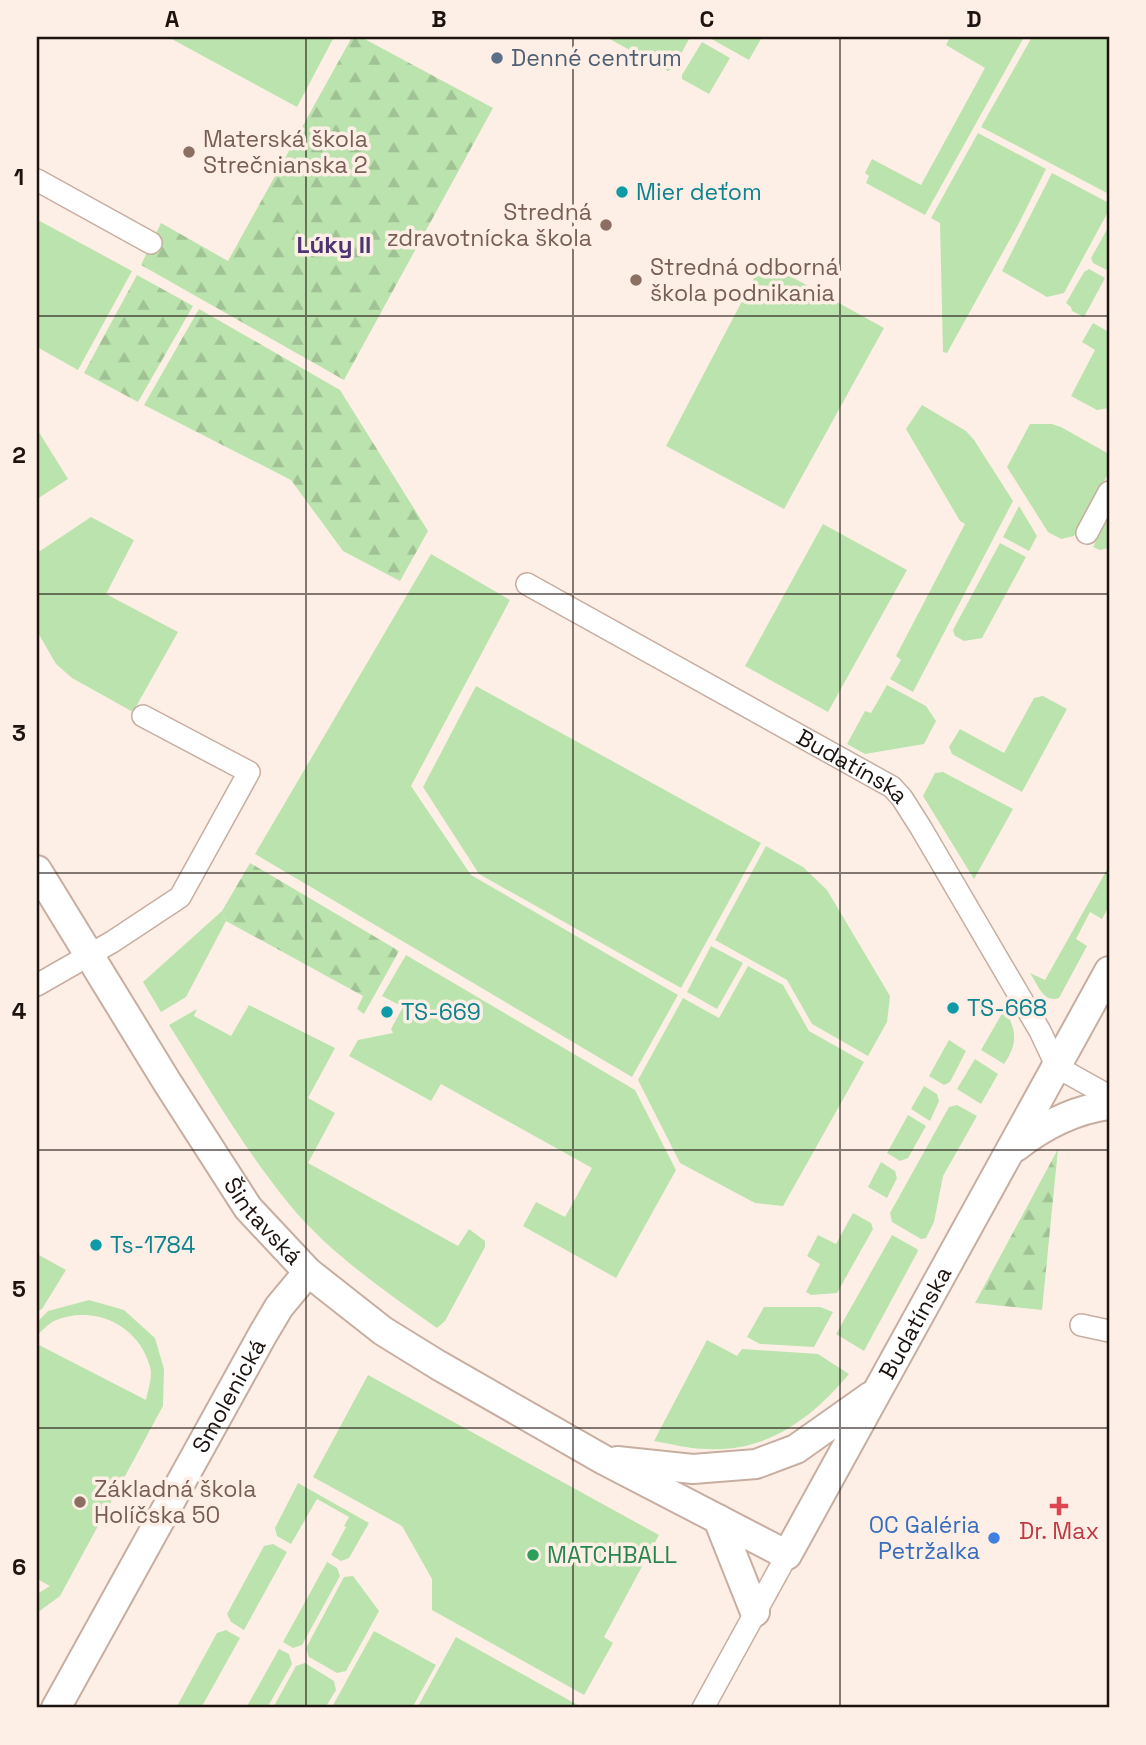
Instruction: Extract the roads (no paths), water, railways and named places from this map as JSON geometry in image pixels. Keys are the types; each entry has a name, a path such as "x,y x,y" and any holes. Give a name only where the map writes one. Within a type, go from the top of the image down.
{"street":[{"path":"37,180 151,243"},
{"path":"1087,533 1109,492"},
{"name":"Budatínska","path":"527,584 892,787 921,828 1040,1031 1057,1067"},
{"path":"37,985 180,897 249,772 143,716"},
{"name":"Šintavská","path":"37,870 101,948 167,1082 248,1208 308,1272 383,1331 604,1460 787,1555"},
{"name":"Budatínska","path":"703,1708 1109,971"},
{"path":"1057,1067 1109,1096"},
{"path":"1009,1154 1056,1120 1087,1109 1109,1105"},
{"name":"Smolenická","path":"56,1708 263,1334 279,1307 308,1272"},
{"path":"1081,1325 1109,1331"},
{"name":"Budatínska","path":"770,1460 808,1441 875,1394"},
{"name":"Šintavská","path":"604,1460 703,1469 743,1466 770,1460"},
{"path":"718,1519 755,1612"}],"place":[{"name":"Denné centrum","path":"497,58"},
{"name":"Materská škola Strečnianska 2","path":"189,152"},
{"name":"Mier deťom","path":"622,192"},
{"name":"Stredná zdravotnícka škola","path":"606,225"},
{"name":"Stredná odborná škola podnikania","path":"636,280"},
{"name":"TS-668","path":"953,1008"},
{"name":"TS-669","path":"387,1012"},
{"name":"Ts-1784","path":"96,1245"},
{"name":"Základná škola Holíčska 50","path":"80,1502"},
{"name":"Dr. Max","path":"1059,1506"},
{"name":"OC Galéria Petržalka","path":"994,1538"},
{"name":"MATCHBALL","path":"533,1555"}],"district":[{"name":"Lúky II","path":"334,244"}]}
